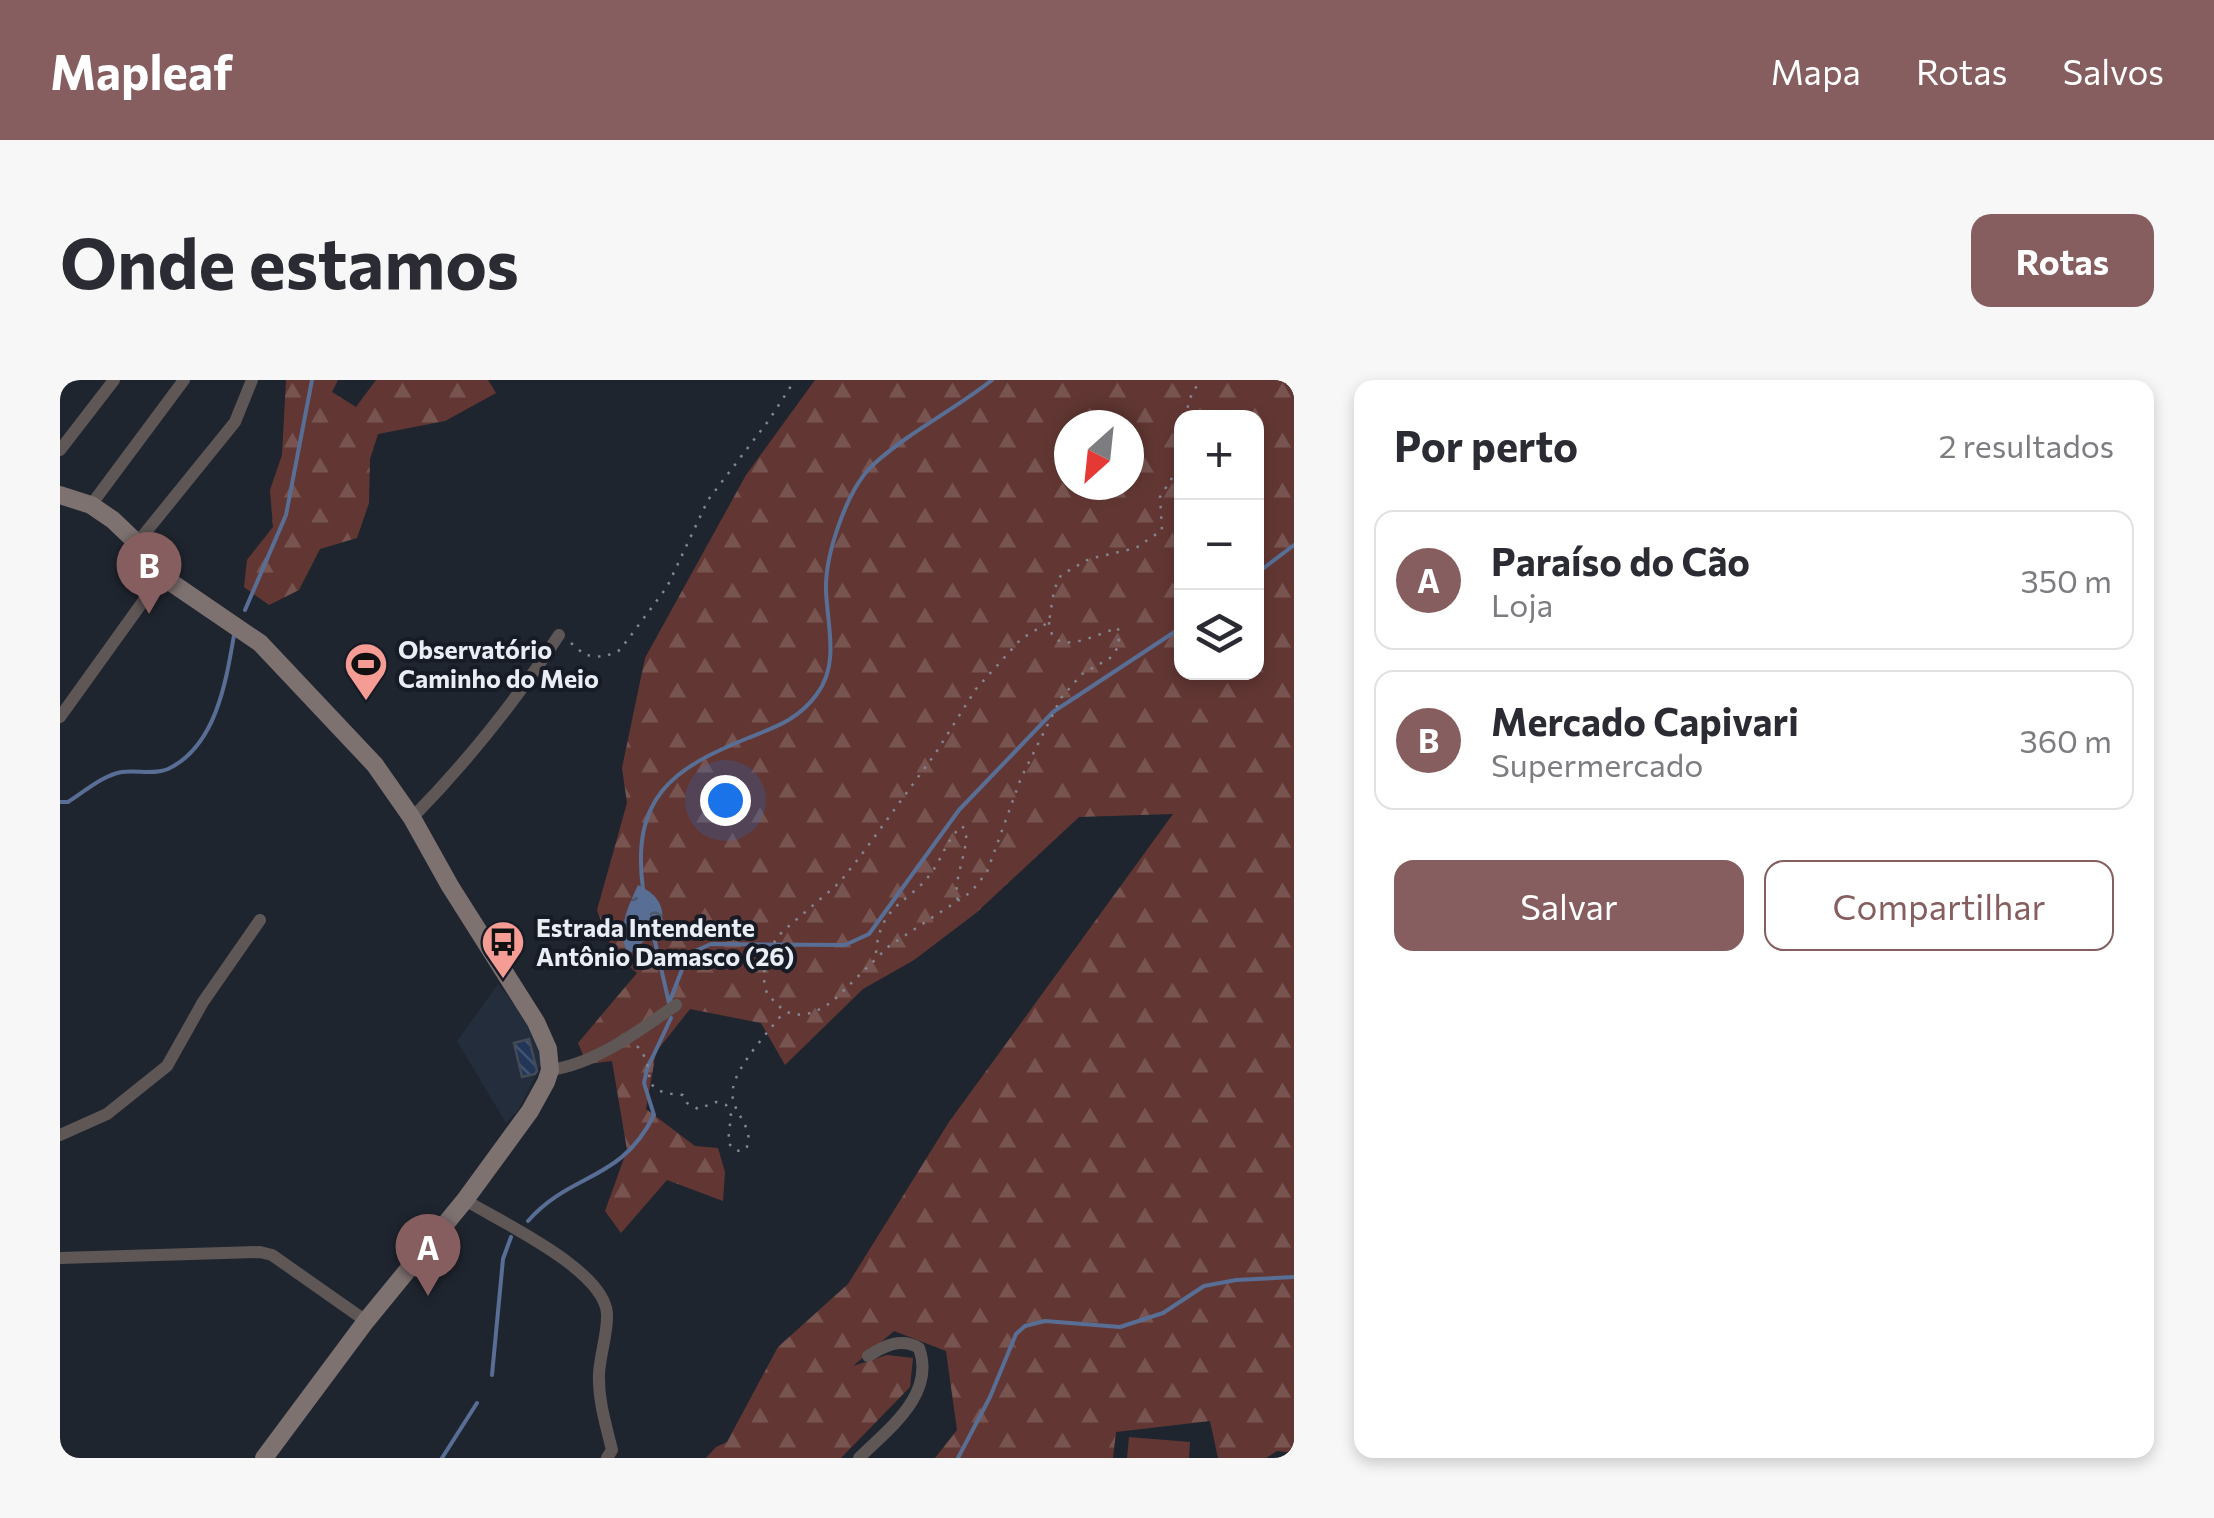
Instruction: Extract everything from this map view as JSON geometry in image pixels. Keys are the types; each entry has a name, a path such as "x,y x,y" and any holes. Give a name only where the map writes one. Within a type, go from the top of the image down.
{"main road":[{"path":"60,496 91,505 138,543 162,575 268,651 375,766 412,818 548,1049 550,1070 530,1111 264,1458"}],"street":[{"path":"60,450 114,380"},
{"path":"91,505 184,380"},
{"path":"138,543 235,422 252,380"},
{"path":"60,717 162,575"},
{"path":"412,818 514,704 559,635"},
{"path":"60,1136 107,1114 166,1066 203,1002 260,920"},
{"path":"550,1070 576,1064 676,1005"},
{"path":"465,1200 581,1272 599,1292 607,1317 599,1374 600,1404 612,1450 607,1458"},
{"path":"60,1258 260,1252 272,1255 366,1322"},
{"path":"858,1458 906,1411 916,1398 922,1378 920,1348 911,1343 883,1346 868,1356"}],"path":[{"path":"559,635 585,655 604,657 620,650 668,587 708,500 795,380"},
{"path":"1187,410 1200,380"},
{"path":"1049,622 1021,640 976,689 935,754 840,883 772,945 763,976 768,994 784,1011 813,1013 832,1002 876,956 958,903 987,872 1021,778 1061,698 1082,674 1110,658 1120,646 1118,628 1071,644 1055,638 1049,622 1060,576 1089,558 1136,548 1162,530 1160,497 1174,475"},
{"path":"876,956 886,918 895,904 922,885 962,826 967,842 956,892 958,903"},
{"path":"624,1038 644,1054 654,1089 662,1095 683,1095 687,1103 698,1109 716,1102 726,1106 731,1115 728,1143 737,1151 746,1148 750,1140 748,1127 734,1107 733,1088 784,1011"}],"shaded area":[{"path":"498,984 535,1030 542,1063 519,1109 506,1123 457,1041"}],"green space":[{"path":"286,380 338,380 332,392 356,407 376,380 488,380 496,393 445,421 378,434 370,459 369,503 357,538 320,549 299,590 269,605 244,587 247,560 273,527 270,490 282,455"},
{"path":"815,380 1294,380 1294,1453 1277,1451 1266,1458 1218,1458 1210,1421 1116,1432 1113,1458 935,1458 957,1430 946,1351 894,1331 853,1366 887,1355 913,1358 910,1387 841,1458 706,1458 727,1442 778,1347 848,1284 949,1122 1173,814 1079,817 976,913 914,960 863,989 785,1065 761,1023 690,1009 656,1052 646,1109 695,1146 718,1148 725,1172 723,1201 667,1180 621,1233 605,1211 627,1150 612,1061 587,1064 578,1043 637,973 614,954 597,910 627,803 622,768 645,658 746,475"},
{"path":"1129,1437 1190,1442 1189,1458 1127,1458"}],"water":[{"path":"638,885 658,900 662,925 628,955 623,928"}],"building":[{"path":"529,1039 537,1071 522,1077 514,1043"}],"waterway":[{"path":"245,610 286,515 312,380"},
{"path":"643,889 644,831 662,791 697,762 795,716 824,682 830,657 826,590 829,559 847,505 864,475 902,442 992,380"},
{"path":"1264,568 1294,545"},
{"path":"669,1003 688,954 711,944 845,945 869,934 959,810 1053,712 1174,632"},
{"path":"60,802 68,802 115,774 163,771 184,759 208,729 216,711 234,635"},
{"path":"653,933 669,1003"},
{"path":"528,1221 561,1193 611,1165 641,1137 654,1115 644,1083 647,1069 671,1018"},
{"path":"492,1375 503,1259 511,1237"},
{"path":"958,1458 990,1397 1016,1334 1025,1326 1045,1321 1120,1327 1163,1313 1204,1286 1294,1277"},
{"path":"442,1458 477,1403"}],"place":[{"name":"Mercado Capivari","path":"149,614"},
{"name":"Observatório Caminho do Meio","path":"366,702"},
{"name":"Estrada Intendente Antônio Damasco (26)","path":"503,980"},
{"name":"Paraíso do Cão","path":"428,1296"}]}
